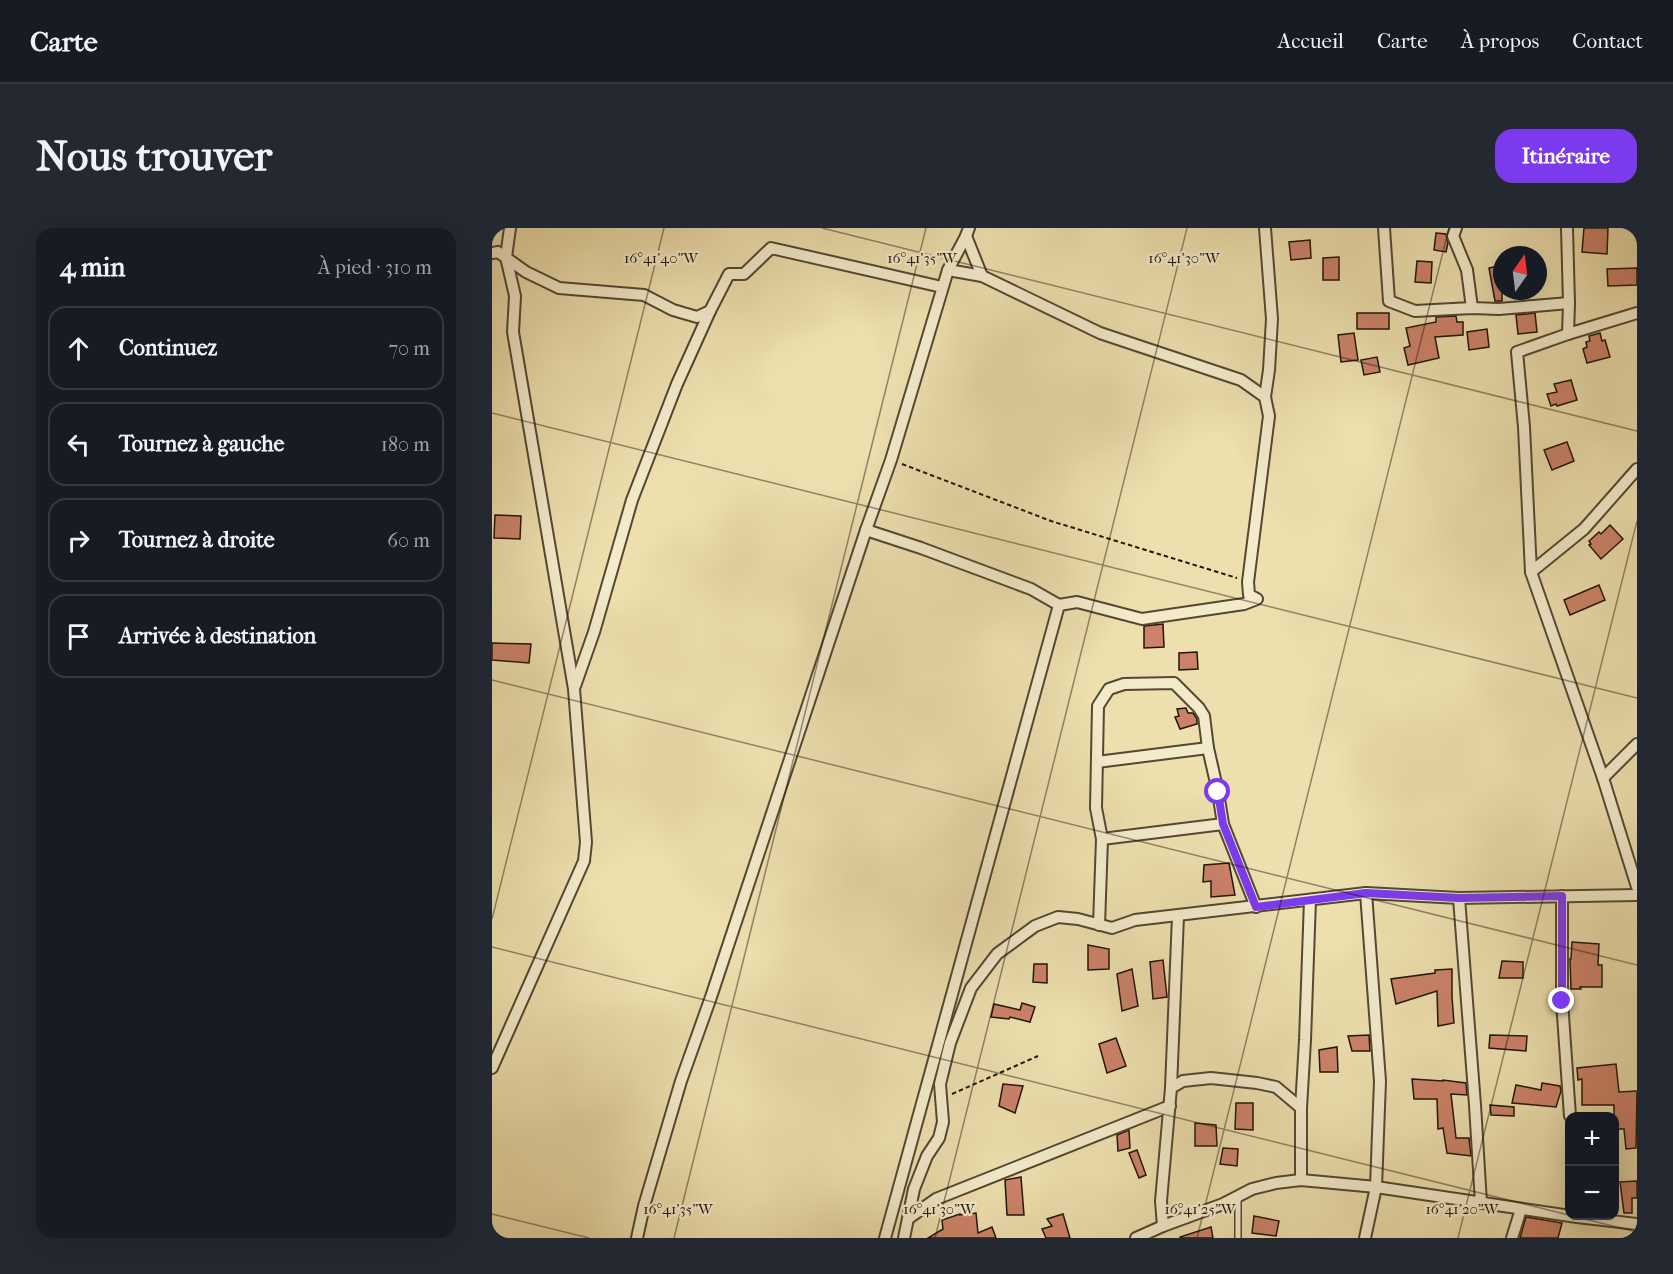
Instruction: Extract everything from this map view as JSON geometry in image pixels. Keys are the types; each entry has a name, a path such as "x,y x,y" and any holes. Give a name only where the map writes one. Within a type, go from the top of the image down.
{"street":[{"path":"492,1068 585,861 586,842 574,689 513,332 515,296 506,257 510,228"},
{"path":"866,530 1030,589 1059,606 1077,602 1142,619 1244,604 1257,599 1249,595 1248,582 1269,416 1265,397 1272,319 1265,228"},
{"path":"1384,228 1389,301 1415,311 1499,309 1569,303"},
{"path":"1456,228 1453,236 1467,270 1472,308"},
{"path":"1567,228 1568,334"},
{"path":"968,232 982,276"},
{"path":"637,1238 644,1206 681,1081 891,460 942,287 948,270 968,232"},
{"path":"574,689 594,632 632,500 677,384 729,274 744,274 771,248 942,287"},
{"path":"492,253 498,252 526,272 559,288 644,295 673,310 697,316 710,311"},
{"path":"948,270 982,276 1101,333 1241,380 1265,397"},
{"path":"1637,313 1517,352 1524,427 1531,572 1603,778 1637,887"},
{"path":"1531,572 1584,529 1637,469"},
{"path":"885,1238 1059,606"},
{"path":"1099,925 1102,838 1096,808 1098,706 1109,688 1124,684 1174,683 1204,716 1223,824 1256,907"},
{"path":"1603,778 1637,744"},
{"path":"1097,762 1208,748"},
{"path":"1102,838 1223,824"},
{"path":"1365,1238 1376,1187 1380,1081 1366,893"},
{"path":"904,1238 914,1189 927,1156 939,1138 943,1122 940,1084 950,1043 971,988 997,954 1035,926 1058,917 1078,919 1112,928 1135,920 1366,893 1459,898 1637,895"},
{"path":"1562,896 1562,1001 1570,1112"},
{"path":"1459,898 1480,1203"},
{"path":"1301,1180 1301,1108 1311,900"},
{"path":"1163,1226 1161,1201 1170,1106 1178,916"},
{"path":"1171,1088 1183,1081 1211,1078 1257,1083 1276,1088 1301,1108"},
{"path":"909,1218 936,1199 1170,1106"},
{"path":"1136,1238 1223,1204 1252,1189 1301,1180 1376,1187 1565,1214"},
{"path":"1512,1238 1521,1209"},
{"path":"1607,1220 1637,1224"}],"lane":[{"path":"1238,1196 1238,1238"}],"path":[{"path":"891,460 1051,521 1248,582"},
{"path":"940,1100 1038,1056"}],"building":[{"path":"1584,228 1608,228 1607,254 1582,252"},
{"path":"1436,233 1446,234 1448,243 1446,252 1434,250"},
{"path":"1310,240 1311,258 1291,260 1289,242"},
{"path":"1339,257 1339,280 1323,280 1323,258"},
{"path":"1417,261 1432,262 1431,283 1415,282"},
{"path":"1493,267 1493,290 1489,268"},
{"path":"1637,268 1637,285 1608,286 1607,269"},
{"path":"1357,313 1389,313 1389,329 1357,329"},
{"path":"1535,313 1537,332 1518,334 1516,315"},
{"path":"1456,316 1457,322 1463,322 1463,335 1435,337 1439,358 1408,365 1404,348 1410,346 1406,328 1436,322 1436,317"},
{"path":"1487,329 1489,347 1469,350 1467,332"},
{"path":"1354,333 1358,360 1341,362 1338,335"},
{"path":"1600,333 1602,341 1605,340 1610,357 1587,363 1583,349 1587,347 1586,342 1590,341 1589,336"},
{"path":"1377,357 1380,372 1364,375 1361,360"},
{"path":"1571,380 1577,400 1551,406 1547,394 1557,392 1554,384"},
{"path":"1567,442 1574,461 1552,470 1544,450"},
{"path":"495,515 521,516 520,539 494,538"},
{"path":"1610,525 1623,539 1601,559 1589,545 1591,544 1589,541"},
{"path":"1599,585 1605,600 1570,615 1564,600"},
{"path":"1163,624 1164,647 1144,648 1144,626"},
{"path":"492,643 531,644 529,663 492,660"},
{"path":"1197,652 1198,669 1179,670 1179,653"},
{"path":"1186,708 1188,713 1193,713 1197,724 1180,729 1175,717 1179,716 1177,709"},
{"path":"1229,863 1235,895 1211,897 1211,881 1203,882 1204,865"},
{"path":"1572,942 1599,944 1598,965 1602,965 1602,987 1571,989"},
{"path":"1088,945 1109,949 1109,969 1088,970"},
{"path":"1163,960 1167,997 1153,999 1150,962"},
{"path":"1502,961 1523,962 1523,978 1499,978"},
{"path":"1034,964 1047,964 1047,983 1033,982"},
{"path":"1132,969 1138,1006 1122,1011 1117,974"},
{"path":"1452,969 1454,1023 1438,1026 1437,991 1396,1004 1391,979"},
{"path":"1022,1003 1035,1007 1030,1022 1010,1017 1009,1019 991,1017 994,1004 1020,1010"},
{"path":"1369,1035 1370,1051 1352,1051 1348,1036"},
{"path":"1490,1035 1527,1036 1526,1051 1489,1048"},
{"path":"1116,1038 1126,1066 1107,1073 1099,1044"},
{"path":"1337,1047 1338,1072 1320,1072 1319,1050"},
{"path":"1616,1064 1619,1092 1637,1091 1636,1148 1626,1149 1624,1129 1619,1129 1619,1112 1614,1112 1614,1105 1582,1105 1582,1079 1578,1080 1577,1068"},
{"path":"1412,1079 1466,1083 1467,1095 1451,1094 1456,1138 1469,1138 1471,1156 1447,1153 1443,1128 1438,1129 1437,1099 1414,1099"},
{"path":"1542,1083 1560,1086 1561,1091 1556,1107 1512,1103 1516,1085 1541,1090"},
{"path":"1003,1084 1023,1086 1015,1113 999,1106"},
{"path":"1236,1103 1253,1103 1253,1130 1235,1129"},
{"path":"1490,1105 1514,1107 1514,1116 1491,1115"},
{"path":"1195,1123 1216,1125 1217,1146 1195,1146"},
{"path":"1129,1130 1130,1148 1118,1151 1117,1135"},
{"path":"1223,1148 1238,1149 1237,1166 1220,1164"},
{"path":"1137,1150 1146,1175 1139,1178 1129,1153"},
{"path":"1021,1177 1024,1215 1007,1215 1005,1180"},
{"path":"1637,1181 1637,1198 1632,1198 1632,1213 1624,1213 1620,1182"},
{"path":"976,1213 978,1233 992,1227 996,1238 928,1238 943,1229 942,1220 960,1214"},
{"path":"1063,1214 1070,1238 1046,1238 1042,1229 1052,1226 1047,1219"},
{"path":"1254,1216 1279,1221 1276,1236 1252,1233"},
{"path":"1526,1217 1562,1223 1558,1238 1520,1238"},
{"path":"1211,1227 1213,1238 1180,1238 1180,1237"}],"route":[{"path":"1218,792 1223,824 1256,907 1366,893 1459,898 1562,896 1562,1001"}]}
